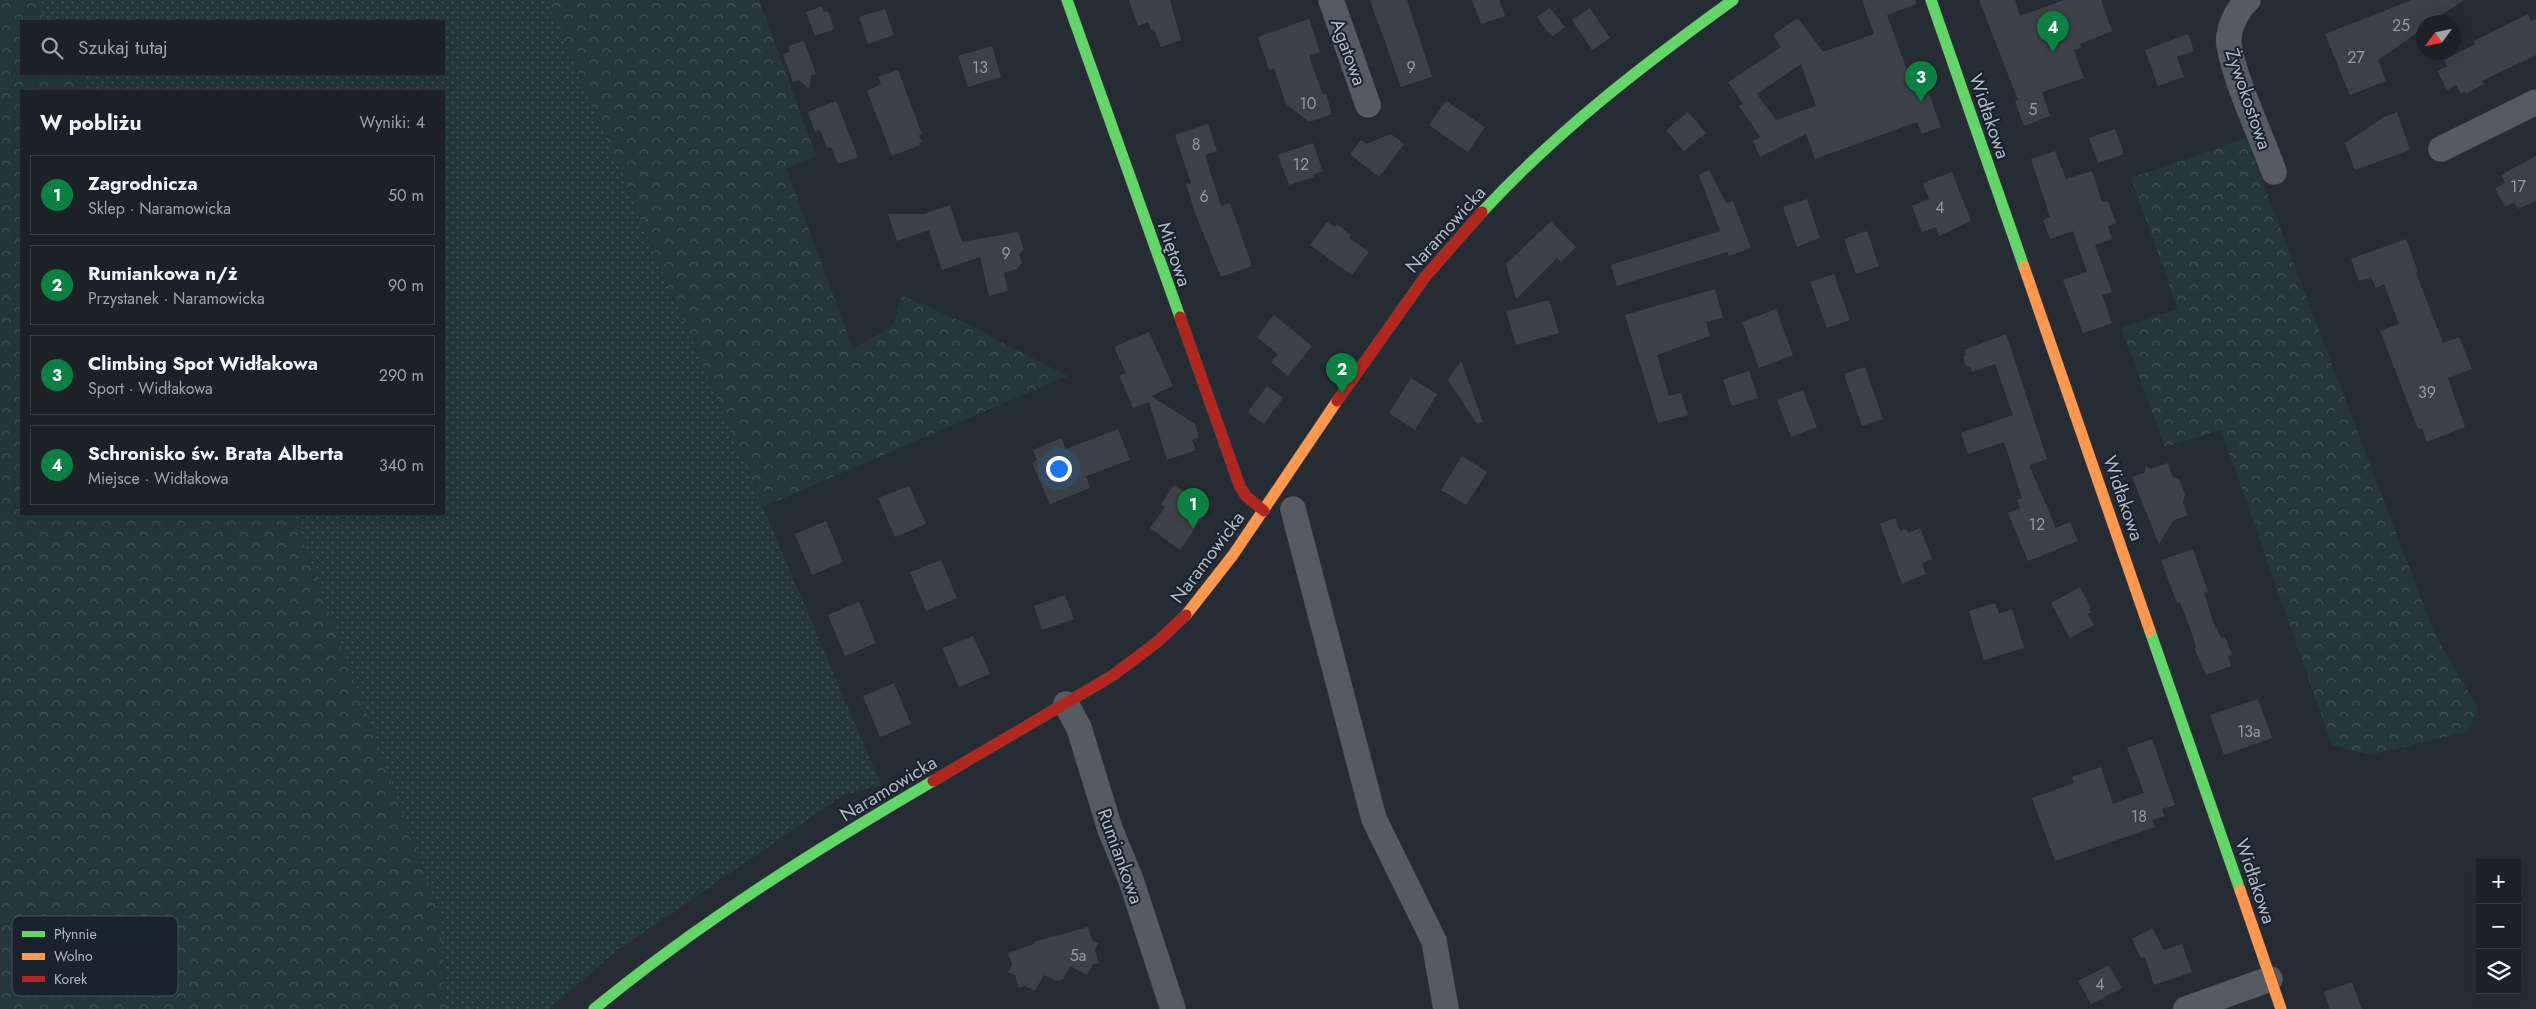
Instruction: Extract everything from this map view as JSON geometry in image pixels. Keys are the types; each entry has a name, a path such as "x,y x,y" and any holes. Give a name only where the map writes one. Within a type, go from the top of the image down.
{"street":[{"name":"Miętowa","path":"1067,0 1240,487 1264,511"},
{"name":"Agatowa","path":"1331,0 1368,105"},
{"name":"Naramowicka","path":"594,1009 679,942 758,889 896,802 1125,668 1172,629 1207,590 1264,511 1370,352 1416,289 1457,239 1522,172 1586,114 1637,71 1734,0"},
{"name":"Widłakowa","path":"1932,0 2281,1009"},
{"name":"Żywokostowa","path":"2248,0 2234,20 2229,43 2238,76 2274,172"},
{"path":"2440,149 2536,102"},
{"path":"1293,510 1374,819 1434,942 1446,1009"},
{"name":"Rumiankowa","path":"1066,704 1079,728 1110,829 1131,880 1173,1009"},
{"path":"2186,1009 2270,978"}],"green space":[{"path":"0,0 34,0 46,20 20,20 20,75 80,75 88,90 20,90 20,515 293,515 439,912 447,1009 0,1009"},
{"path":"34,0 547,0 881,785 844,795 615,952 549,1009 447,1009 439,912 293,515 445,515 445,90 88,90 80,75 445,75 445,20 46,20"},
{"path":"547,0 759,0 816,156 786,168 853,349 894,325 901,295 967,324 1067,376 763,507"},
{"path":"2246,138 2433,630 2478,709 2469,731 2370,755 2332,745 2221,430 2165,447 2121,327 2178,309 2131,178"}],"building":[{"path":"1129,0 1170,0 1181,40 1161,47 1154,29 1151,30 1148,22 1138,26"},
{"path":"1370,0 1407,0 1432,77 1401,87"},
{"path":"1472,0 1499,0 1505,16 1481,24"},
{"path":"1862,0 1916,0 1916,4 1887,15 1908,73 1920,69 1941,127 1922,134 1917,122 1815,159 1806,134 1760,157 1753,141 1760,137 1739,106 1743,104 1728,82 1781,47 1773,35 1798,18 1823,52 1874,34","holes":["1801,64 1816,106 1776,120 1757,94"]},
{"path":"1979,0 2015,0 2020,16 2064,0 2101,0 2112,31 2080,44 2081,48 2074,50 2084,78 2042,92 2050,116 2024,126 2015,101 2018,100"},
{"path":"2412,0 2464,0 2442,15 2416,15 2416,34 2378,60 2386,81 2350,95 2325,34"},
{"path":"822,6 824,12 828,11 834,29 815,36 806,12"},
{"path":"1550,8 1565,27 1552,37 1537,17"},
{"path":"1590,8 1610,38 1592,50 1572,20"},
{"path":"885,9 894,35 868,44 859,17"},
{"path":"2528,14 2531,21 2536,19 2536,55 2482,81 2484,84 2466,94 2465,91 2461,94 2456,85 2447,90 2437,71 2447,66 2444,60 2461,60 2461,51 2475,44 2474,41"},
{"path":"1309,19 1320,52 1309,56 1323,95 1326,94 1332,114 1309,122 1286,104 1274,68 1269,70 1258,37"},
{"path":"2188,34 2194,51 2177,57 2184,77 2158,86 2145,50"},
{"path":"804,41 816,74 811,76 809,89 799,80 793,82 783,54 790,52 788,46"},
{"path":"992,46 1001,77 968,87 958,56"},
{"path":"898,70 922,134 919,135 922,142 919,143 920,145 892,156 867,91 881,84 878,77"},
{"path":"836,101 858,157 838,164 831,147 827,148 820,130 815,132 808,112"},
{"path":"1446,101 1485,127 1468,152 1429,125"},
{"path":"1688,112 1706,133 1684,151 1666,130"},
{"path":"2397,112 2410,150 2355,170 2345,143 2384,117"},
{"path":"1208,124 1217,151 1205,155 1221,206 1230,203 1252,266 1221,277 1195,213 1186,184 1191,183 1175,135"},
{"path":"2115,129 2124,154 2098,163 2089,138"},
{"path":"1391,134 1404,144 1379,177 1350,154 1361,140 1366,144"},
{"path":"1313,143 1323,171 1313,175 1314,177 1289,185 1278,155"},
{"path":"2055,151 2066,179 2092,171 2102,202 2108,201 2116,223 2108,226 2112,239 2095,245 2112,292 2102,295 2112,323 2083,333 2063,280 2087,272 2073,231 2050,239 2043,220 2050,217 2031,159"},
{"path":"2536,156 2536,201 2518,209 2514,203 2505,207 2495,188 2505,183 2501,175"},
{"path":"1709,170 1726,203 1733,201 1751,248 1729,256 1727,252 1617,286 1611,265 1720,231 1699,175"},
{"path":"1952,172 1971,221 1939,236 1936,227 1922,232 1912,206 1929,199 1923,183"},
{"path":"1807,199 1820,238 1797,247 1783,207"},
{"path":"950,205 962,242 1018,232 1024,249 1019,254 1022,263 1017,269 1004,273 1008,291 989,296 980,257 942,270 929,230 897,241 888,214 924,214"},
{"path":"1551,221 1576,247 1561,262 1557,258 1516,299 1506,264"},
{"path":"1327,222 1335,227 1337,224 1351,235 1349,238 1369,252 1352,275 1310,245"},
{"path":"1867,231 1879,266 1856,274 1844,239"},
{"path":"2406,239 2418,272 2416,273 2443,343 2459,337 2472,369 2448,378 2465,427 2427,442 2422,428 2418,429 2380,331 2399,324 2384,284 2376,288 2371,277 2359,281 2351,259"},
{"path":"1834,274 1850,320 1827,328 1810,282"},
{"path":"1715,289 1723,318 1706,322 1710,336 1657,355 1669,396 1681,393 1688,415 1658,423 1625,315"},
{"path":"1549,300 1559,333 1516,345 1506,311"},
{"path":"1776,309 1793,355 1759,368 1742,322"},
{"path":"1274,315 1312,346 1288,376 1271,362 1278,354 1257,337"},
{"path":"1149,332 1173,386 1151,396 1195,424 1199,437 1192,440 1196,450 1167,460 1149,402 1133,408 1119,375 1126,373 1114,347"},
{"path":"2006,334 2047,459 2029,465 2056,528 2070,522 2078,541 2028,561 2008,513 2020,508 2017,500 2022,498 2004,442 1968,454 1961,433 2013,415 1995,364 1972,372 1971,368 1966,366 1963,358 1966,354 1964,350"},
{"path":"1461,361 1483,422 1477,424 1448,380"},
{"path":"1865,367 1883,419 1862,426 1844,374"},
{"path":"1749,371 1758,398 1732,406 1723,380"},
{"path":"1411,378 1437,394 1415,430 1389,413"},
{"path":"1267,386 1283,398 1264,424 1248,412"},
{"path":"1803,390 1817,427 1791,437 1777,400"},
{"path":"1118,429 1130,460 1086,476 1090,488 1050,504 1032,463 1037,460 1033,450 1061,438 1066,449"},
{"path":"1462,456 1487,472 1466,505 1441,490"},
{"path":"2168,463 2172,476 2179,479 2185,494 2183,502 2188,515 2173,521 2159,544 2132,477 2144,473 2146,466 2151,469"},
{"path":"1174,485 1209,509 1180,550 1150,528 1165,507 1161,504"},
{"path":"909,486 926,524 895,537 878,498"},
{"path":"1895,518 1900,531 1906,529 1908,533 1920,528 1932,559 1922,563 1926,574 1902,584 1880,524"},
{"path":"826,521 843,562 812,575 795,534"},
{"path":"2193,549 2208,592 2204,593 2215,628 2217,628 2221,638 2225,637 2232,655 2228,656 2231,666 2206,675 2194,648 2196,648 2193,636 2180,602 2177,603 2161,560"},
{"path":"941,560 957,598 926,611 910,572"},
{"path":"2080,587 2091,608 2089,609 2091,612 2088,614 2094,625 2070,638 2051,603"},
{"path":"1065,595 1074,619 1042,630 1034,606"},
{"path":"859,602 876,643 845,656 828,615"},
{"path":"1995,603 1999,614 2012,609 2024,648 1984,660 1969,611"},
{"path":"973,636 990,674 959,687 942,648"},
{"path":"894,683 911,724 880,737 863,696"},
{"path":"2258,699 2272,738 2224,755 2210,715"},
{"path":"2152,739 2175,805 2162,809 2164,816 2152,820 2155,827 2055,861 2032,798 2074,783 2072,777 2101,767 2113,804 2144,793 2127,748"},
{"path":"1088,927 1092,940 1099,943 1095,950 1099,963 1093,964 1087,975 1070,966 1063,979 1057,981 1044,975 1035,991 1025,986 1019,988 1015,975 1008,972 1012,965 1008,953 1034,944 1034,942"},
{"path":"2152,928 2164,950 2182,944 2192,972 2154,985 2145,957 2141,958 2132,939"},
{"path":"2109,965 2122,988 2091,1004 2078,981"},
{"path":"2352,982 2362,1009 2330,1009 2324,992"}],"traffic: fast":[{"path":"1067,0 1180,317"},
{"path":"1482,212 1571,126 1634,74 1733,0"},
{"path":"1931,0 2024,267"},
{"path":"2150,631 2240,890"},
{"path":"594,1009 675,946 759,888 933,781"}],"traffic: slow":[{"path":"2024,267 2150,631"},
{"path":"1186,615 1233,555 1337,401"},
{"path":"2240,890 2281,1009"}],"traffic: jam":[{"path":"1337,401 1425,277 1482,212"},
{"path":"1180,317 1240,487 1246,496 1264,511"},
{"path":"933,781 1112,676 1156,643 1186,615"}],"place":[{"name":"Schronisko św. Brata Alberta","path":"2053,52"},
{"name":"Climbing Spot Widłakowa","path":"1921,102"},
{"name":"Rumiankowa n/ż","path":"1342,394"},
{"name":"Zagrodnicza","path":"1193,529"}]}
